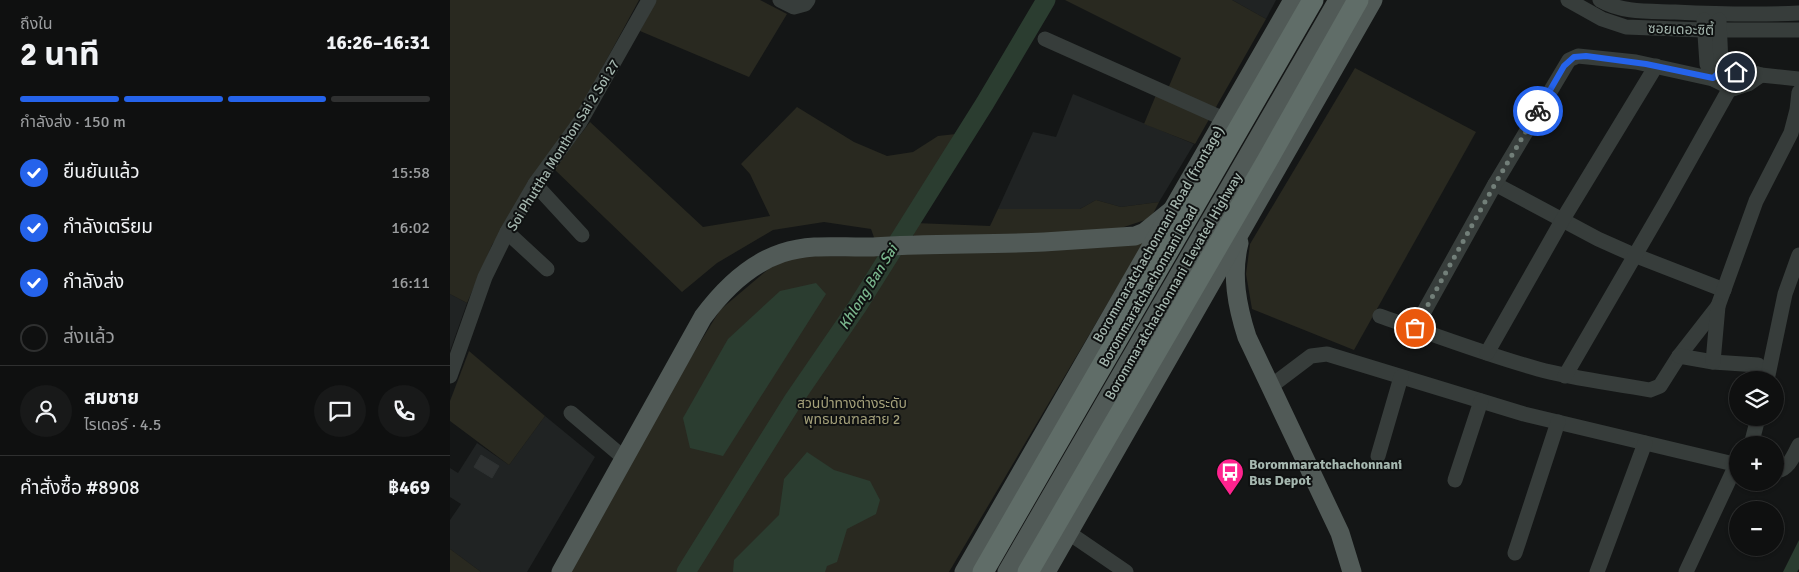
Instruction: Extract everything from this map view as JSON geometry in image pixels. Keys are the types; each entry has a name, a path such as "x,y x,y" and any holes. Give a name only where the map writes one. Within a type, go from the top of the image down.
{"highway":[{"path":"1274,69 1304,0"},
{"name":"Borommaratchachonnani Road","path":"983,572 1313,0"},
{"path":"1028,572 1358,0"},
{"path":"1313,78 1329,60 1363,0"}],"main road":[{"name":"Borommaratchachonnani Road (frontage)","path":"964,572 1293,0"},
{"name":"Borommaratchachonnani Elevated Highway","path":"992,572 1322,0"},
{"name":"Borommaratchachonnani Elevated Highway","path":"1007,572 1338,0"},
{"path":"1046,572 1373,0"},
{"path":"561,572 703,317 719,295 756,265 781,254 804,248 829,246 861,247 1043,242 1135,236 1145,232 1171,212"},
{"path":"1243,227 1235,266 1240,316 1247,337 1270,387 1340,533 1352,572"}],"street":[{"name":"Soi Phuttha Monthon Sai 2 Soi 27","path":"450,376 485,277 507,232 535,184 580,122 649,0"},
{"path":"780,0 794,7 805,4 808,0"},
{"name":"ซอยเดอะซิตี้","path":"1568,0 1602,19 1626,27 1704,30 1799,30"},
{"name":"ซอยเดอะซิตี้","path":"1600,0 1615,7 1629,10 1704,14 1799,13"},
{"path":"1704,14 1707,64 1713,78"},
{"path":"1719,14 1721,63 1724,68 1736,72 1749,71 1761,75 1799,79"},
{"path":"1045,39 1224,118"},
{"path":"1415,328 1495,184 1569,60 1578,56 1586,56 1656,66 1713,78 1733,89 1748,84 1761,75"},
{"path":"1487,353 1563,219 1656,66"},
{"path":"1713,78 1724,68"},
{"path":"1565,376 1730,88"},
{"path":"1712,362 1718,306 1756,200 1791,133 1799,92"},
{"path":"535,184 582,235"},
{"path":"1495,184 1634,255 1724,290"},
{"path":"507,232 547,269"},
{"path":"1769,371 1785,294 1799,255"},
{"path":"1380,316 1487,353 1565,376 1650,390 1660,386 1679,356 1718,306"},
{"path":"1270,387 1311,356 1327,354 1481,401 1558,422 1729,463"},
{"path":"1679,356 1712,362 1758,365"},
{"path":"1378,456 1400,377"},
{"path":"1455,480 1481,401"},
{"path":"571,413 624,458"},
{"path":"1515,553 1558,422"},
{"path":"1597,572 1645,444"},
{"path":"1784,468 1799,445"},
{"path":"1686,572 1729,482"},
{"path":"1069,533 1117,570"}],"shaded area":[{"path":"1232,0 1276,0 1266,19"},
{"path":"1073,94 1194,144 1159,202 1121,207 1096,200 1080,209 998,209 1033,132 1056,137"},
{"path":"816,283 826,294 723,456 690,448 683,418 728,339 780,291"},
{"path":"450,294 467,303 450,351"},
{"path":"545,416 595,457 527,572 481,572 450,549 450,520 461,504 450,497 450,468 458,473 477,443 509,465"},
{"path":"807,452 834,470 870,481 880,500 876,514 847,529 837,562 827,566 825,572 733,572 734,560 779,515 784,479"},
{"path":"1799,540 1799,569 1797,572 1783,572"}],"green space":[{"path":"450,0 639,0 575,118 492,245 467,303 450,294"},
{"path":"656,0 760,0 787,14 749,77 640,31"},
{"path":"1065,0 1232,0 1266,19 1195,144 1144,124 1156,95 1164,98 1181,58"},
{"path":"1355,68 1476,132 1354,350 1252,309 1246,274 1250,244"},
{"path":"797,107 854,142 887,156 913,152 938,136 956,134 892,239 875,240 871,229 824,222 773,230 717,263 682,292 554,169 590,122 703,227 770,216 750,174 741,164"},
{"path":"1096,200 1121,207 1159,202 1151,218 1112,231 913,238 915,223 990,226 998,209 1080,209"},
{"name":"สวนป่าทางต่างระดับ พุทธมณฑลสาย 2","path":"1144,242 949,572 568,572 672,388 720,310 778,261 833,251"},
{"path":"469,351 545,416 509,465 450,421 450,401"},
{"path":"450,549 481,572 450,572"}],"building":[{"path":"481,455 499,466 492,478 474,467"}],"waterway":[{"name":"Khlong Ban Sai","path":"686,572 794,399 857,307 985,103 1046,0"}],"way so far":[{"path":"1415,328 1538,111"}],"place":[{"name":"Borommaratchachonnani Bus Depot","path":"1230,496"}],"route":[{"path":"1538,111 1564,66 1569,60 1578,56 1636,62 1713,78 1724,68 1736,72"}]}
